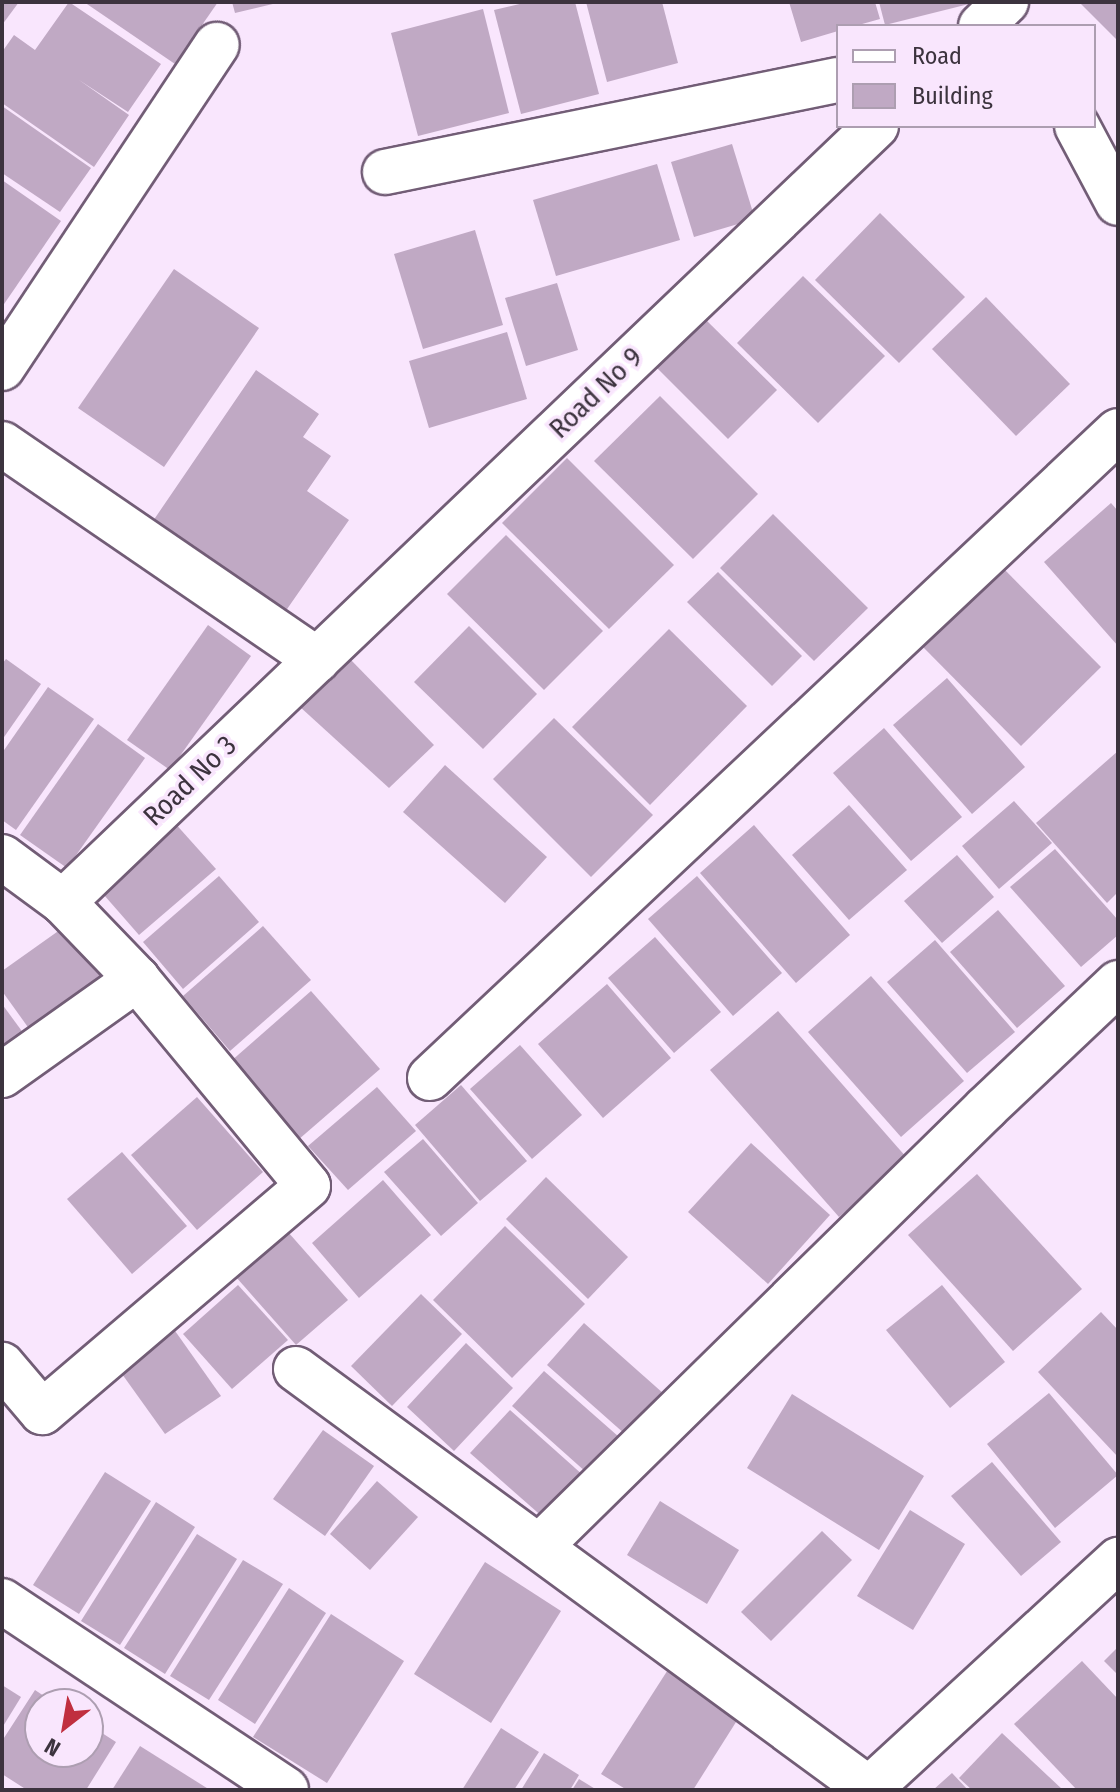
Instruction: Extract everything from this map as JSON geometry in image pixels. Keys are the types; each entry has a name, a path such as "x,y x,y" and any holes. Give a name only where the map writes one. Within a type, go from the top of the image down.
{"street":[{"path":"983,24 1009,2 1024,24"},
{"path":"2,368 217,45"},
{"path":"385,172 836,80"},
{"name":"Road No 9","path":"317,660 874,128"},
{"path":"1078,128 1118,203"},
{"path":"430,1078 1118,431"},
{"path":"2,444 317,660"},
{"name":"Road No 3","path":"63,902 317,660"},
{"path":"2,857 63,902 137,979 308,1186 42,1412 2,1365"},
{"path":"2,1075 137,979"},
{"path":"540,1546 964,1129 1118,983"},
{"path":"296,1369 868,1789 1118,1560"},
{"path":"2,1601 286,1790"}],"building":[{"path":"2,2 19,2 2,25"},
{"path":"69,2 161,64 128,112 79,80 129,115 94,167 2,103 2,52 14,35 35,50"},
{"path":"84,2 218,2 175,64"},
{"path":"232,2 277,2 277,3 235,13"},
{"path":"528,2 575,2 599,94 521,114 494,10"},
{"path":"586,2 662,2 678,63 607,82"},
{"path":"789,2 875,2 880,19 862,24 836,24 836,32 801,42"},
{"path":"879,2 973,2 889,24 885,24"},
{"path":"1079,2 1118,2 1118,41"},
{"path":"483,9 509,113 418,136 391,33"},
{"path":"2,106 91,168 60,212 2,173"},
{"path":"732,144 755,219 694,237 671,162"},
{"path":"657,164 680,240 556,276 533,200"},
{"path":"2,180 61,221 2,307"},
{"path":"880,213 965,297 899,363 815,280"},
{"path":"475,230 503,325 423,349 394,254"},
{"path":"174,269 259,328 164,467 78,408"},
{"path":"803,276 885,356 818,423 737,343"},
{"path":"557,283 578,350 526,366 505,298"},
{"path":"986,297 1070,384 1016,436 932,349"},
{"path":"704,318 777,390 728,439 655,366"},
{"path":"507,332 527,399 429,428 409,361"},
{"path":"256,370 319,414 303,437 331,456 307,491 349,520 285,612 153,521"},
{"path":"660,396 758,494 693,559 594,461"},
{"path":"567,458 674,565 609,629 502,523"},
{"path":"1111,503 1118,511 1118,646 1044,562"},
{"path":"773,514 868,608 814,661 720,568"},
{"path":"506,535 603,631 544,690 447,594"},
{"path":"1003,568 1101,667 1021,746 923,647"},
{"path":"718,572 802,656 772,686 687,602"},
{"path":"208,625 251,656 170,770 127,740"},
{"path":"469,626 537,694 483,749 414,682"},
{"path":"669,629 747,706 650,805 572,727"},
{"path":"6,659 41,684 2,740 2,664"},
{"path":"350,659 434,745 389,788 299,706"},
{"path":"947,678 1025,767 972,814 893,725"},
{"path":"48,687 94,719 16,830 2,820 2,753"},
{"path":"554,718 653,815 591,877 493,779"},
{"path":"98,724 145,758 67,868 20,835"},
{"path":"884,728 962,817 911,861 833,773"},
{"path":"1118,751 1118,892 1107,903 1036,823"},
{"path":"445,765 547,857 505,903 403,812"},
{"path":"1014,801 1052,843 999,889 962,846"},
{"path":"849,805 907,870 849,920 792,855"},
{"path":"173,821 216,869 139,935 97,887"},
{"path":"754,825 850,935 796,983 700,873"},
{"path":"1055,849 1118,920 1118,935 1081,967 1010,887"},
{"path":"957,855 994,897 942,943 904,901"},
{"path":"219,876 259,922 183,989 143,942"},
{"path":"697,876 782,973 733,1016 648,919"},
{"path":"998,910 1065,986 1017,1028 950,952"},
{"path":"71,922 108,975 30,1030 2,991 2,971"},
{"path":"263,926 311,980 230,1051 183,996"},
{"path":"655,937 721,1012 674,1053 608,978"},
{"path":"935,940 1015,1032 967,1073 887,982"},
{"path":"871,976 964,1081 901,1137 808,1032"},
{"path":"607,984 671,1058 603,1118 538,1044"},
{"path":"311,991 380,1069 298,1140 230,1062"},
{"path":"2,1004 24,1034 2,1050"},
{"path":"778,1011 907,1158 839,1217 710,1070"},
{"path":"520,1045 582,1115 532,1159 470,1089"},
{"path":"461,1085 527,1161 480,1201 415,1125"},
{"path":"377,1087 416,1131 348,1190 308,1146"},
{"path":"197,1097 263,1172 197,1230 131,1155"},
{"path":"423,1139 478,1203 441,1236 384,1172"},
{"path":"751,1143 830,1215 768,1284 688,1212"},
{"path":"122,1152 187,1226 132,1274 67,1199"},
{"path":"977,1174 1082,1289 1013,1351 908,1235"},
{"path":"546,1177 628,1257 588,1299 506,1219"},
{"path":"383,1180 431,1235 359,1298 312,1243"},
{"path":"505,1226 585,1304 512,1378 433,1300"},
{"path":"288,1232 348,1300 296,1345 236,1277"},
{"path":"238,1285 288,1340 232,1389 183,1334"},
{"path":"942,1285 1005,1362 950,1408 886,1330"},
{"path":"421,1294 462,1334 392,1406 351,1366"},
{"path":"1101,1312 1118,1330 1118,1457 1038,1372"},
{"path":"584,1323 664,1394 626,1435 547,1365"},
{"path":"173,1328 221,1396 165,1434 117,1367"},
{"path":"466,1343 513,1388 454,1451 407,1407"},
{"path":"544,1371 619,1437 587,1473 512,1406"},
{"path":"1049,1393 1118,1475 1055,1528 987,1444"},
{"path":"792,1394 924,1476 879,1550 747,1468"},
{"path":"510,1410 584,1476 545,1519 470,1453"},
{"path":"323,1430 374,1466 325,1536 273,1499"},
{"path":"992,1462 1061,1542 1021,1576 951,1496"},
{"path":"105,1472 151,1501 79,1614 33,1585"},
{"path":"377,1481 418,1517 370,1570 330,1534"},
{"path":"660,1501 739,1550 707,1604 627,1555"},
{"path":"156,1502 195,1527 120,1645 81,1621"},
{"path":"910,1510 965,1544 913,1630 857,1596"},
{"path":"822,1531 852,1560 771,1641 741,1612"},
{"path":"197,1534 237,1559 165,1674 124,1648"},
{"path":"243,1560 283,1584 209,1700 170,1676"},
{"path":"485,1562 561,1611 491,1723 414,1674"},
{"path":"289,1588 326,1613 255,1724 218,1700"},
{"path":"331,1614 404,1661 327,1783 253,1737"},
{"path":"1118,1647 1118,1675 1104,1661"},
{"path":"1082,1661 1118,1699 1118,1790 1077,1790 1014,1724"},
{"path":"671,1665 743,1711 693,1790 627,1790 601,1774"},
{"path":"2,1685 21,1697 2,1728"},
{"path":"24,1707 24,1768 100,1768 86,1790 27,1790 2,1774 2,1741"},
{"path":"501,1728 539,1752 514,1790 462,1790"},
{"path":"1002,1733 1063,1790 972,1790 959,1778"},
{"path":"104,1734 116,1742 104,1761"},
{"path":"140,1746 210,1790 112,1790"},
{"path":"544,1753 579,1775 570,1790 521,1790"},
{"path":"952,1773 968,1790 933,1790"},
{"path":"579,1779 597,1790 572,1790"}]}
